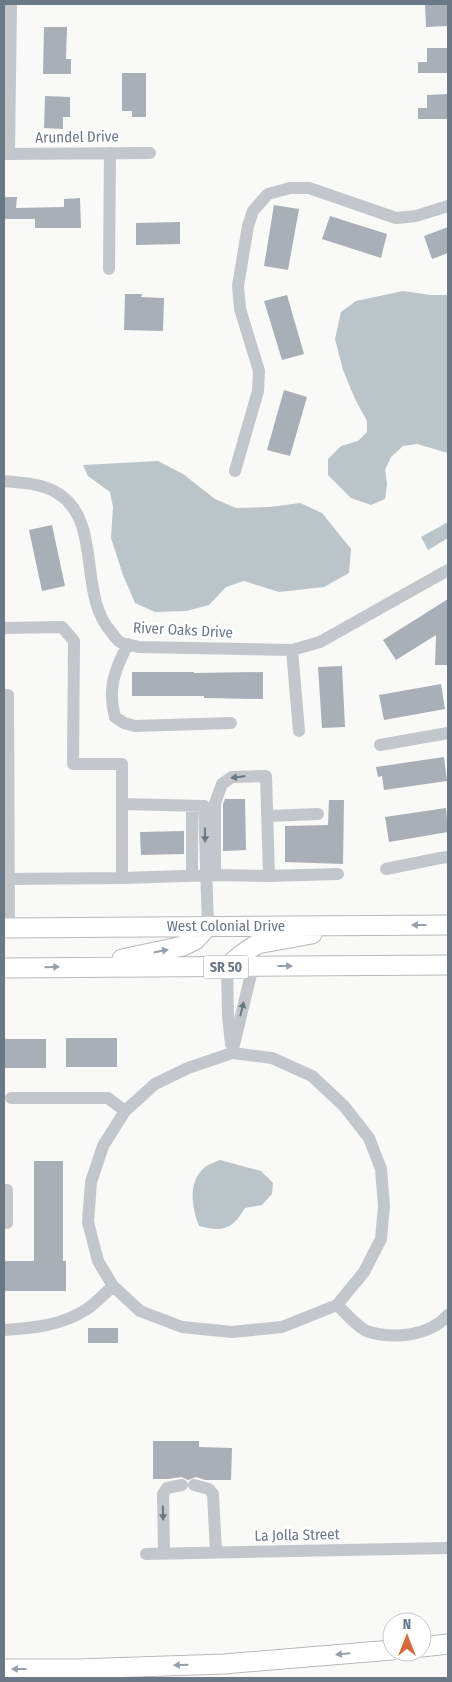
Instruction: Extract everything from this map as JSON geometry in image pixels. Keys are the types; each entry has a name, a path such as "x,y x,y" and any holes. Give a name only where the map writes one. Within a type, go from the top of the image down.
{"highway":[{"path":"227,966 257,944 357,925"},
{"name":"West Colonial Drive","path":"6,928 448,925"},
{"path":"79,967 183,946 195,940 208,926"},
{"name":"SR 50","path":"4,968 448,965"},
{"path":"432,1646 448,1644"},
{"path":"4,1669 78,1669 224,1664 382,1651"}],"street":[{"path":"6,154 11,4"},
{"name":"Arundel Drive","path":"6,154 150,152"},
{"path":"109,269 110,153"},
{"path":"235,471 258,391 259,371 240,309 238,286 248,226 254,211 268,194 290,188 309,188 396,218 416,216 448,206"},
{"name":"River Oaks Drive","path":"4,481 39,485 59,494 74,509 83,525 94,600 105,625 120,642 138,647 292,650 320,642 448,570"},
{"path":"4,628 62,627 74,641 73,764 122,764 122,878"},
{"path":"128,644 114,675 112,708 115,717 124,723 135,726 231,723"},
{"path":"292,650 299,731"},
{"path":"4,695 8,695 6,817 8,879 6,928"},
{"path":"380,745 448,733"},
{"path":"208,926 215,803 222,784 232,776 266,776 269,876"},
{"path":"123,804 204,806 210,875"},
{"path":"192,806 192,875"},
{"path":"268,816 318,814"},
{"path":"386,869 448,857"},
{"path":"8,879 338,874"},
{"path":"227,966 228,1016 232,1053"},
{"path":"232,1053 254,966"},
{"path":"232,1053 272,1058 312,1076 344,1106 369,1138 380,1169 384,1206 380,1239 364,1272 337,1306 282,1327 232,1332 182,1327 140,1310 113,1286 98,1261 88,1222 91,1182 103,1146 125,1111 155,1084 188,1068 232,1053"},
{"path":"11,1098 108,1098 125,1111"},
{"path":"4,1190 7,1190 7,1223 4,1223"},
{"path":"4,1330 41,1327 66,1320 88,1309 113,1286"},
{"path":"337,1306 366,1330 389,1336 417,1334 442,1322 448,1315"},
{"path":"164,1553 163,1494 167,1488 188,1485 209,1489 212,1494 216,1552"},
{"name":"La Jolla Street","path":"146,1554 448,1548"}],"shaded area":[{"path":"403,291 431,295 448,295 448,453 417,444 403,446 391,457 385,470 387,484 385,499 371,505 351,498 328,475 328,459 341,446 358,441 367,432 367,421 343,370 335,339 341,312 356,301"},
{"path":"158,461 183,474 215,499 236,508 270,507 300,503 322,513 351,549 349,573 324,587 279,592 244,581 226,587 209,605 186,611 155,612 135,603 123,575 111,538 113,507 110,492 88,476 83,465"},
{"path":"448,522 448,538 428,550 421,537"},
{"path":"220,1160 261,1171 273,1183 272,1194 262,1205 245,1208 236,1221 226,1228 214,1229 199,1226 193,1203 195,1180 205,1167"}],"building":[{"path":"425,4 448,4 448,26 426,27"},
{"path":"44,27 67,27 66,59 71,59 71,74 43,74"},
{"path":"427,48 448,48 448,73 418,73 418,62 427,62"},
{"path":"122,73 146,73 146,117 132,117 132,111 122,111"},
{"path":"448,94 448,119 418,119 418,108 427,108 427,95"},
{"path":"45,96 70,97 70,117 63,117 63,129 44,128"},
{"path":"4,197 17,197 16,208 64,207 64,199 80,198 81,228 35,228 35,219 4,219"},
{"path":"274,205 299,209 288,270 264,266"},
{"path":"330,216 387,234 381,258 322,239"},
{"path":"180,222 180,244 136,245 136,223"},
{"path":"448,227 448,253 432,259 424,236"},
{"path":"125,294 142,294 141,297 164,298 163,331 124,330"},
{"path":"287,295 304,354 282,360 264,301"},
{"path":"284,390 307,397 290,456 267,450"},
{"path":"52,525 65,586 42,591 29,530"},
{"path":"448,599 448,665 435,665 436,635 396,660 383,640"},
{"path":"342,666 345,727 322,728 318,667"},
{"path":"132,672 263,672 263,699 204,698 204,696 132,696"},
{"path":"441,684 445,709 384,720 379,695"},
{"path":"444,757 447,781 384,790 382,776 378,777 376,767"},
{"path":"225,799 245,799 246,850 223,851 223,804"},
{"path":"329,800 344,800 343,864 285,862 285,826 328,825"},
{"path":"446,808 448,832 389,842 385,817"},
{"path":"184,831 184,854 141,855 140,832"},
{"path":"66,1038 117,1038 117,1067 66,1067"},
{"path":"4,1039 46,1039 46,1068 4,1068"},
{"path":"34,1161 63,1161 63,1261 66,1261 66,1291 4,1291 4,1261 34,1261"},
{"path":"88,1328 118,1328 118,1343 88,1343"},
{"path":"153,1441 199,1441 199,1447 232,1448 231,1480 205,1480 196,1477 188,1480 181,1477 153,1479"}]}
